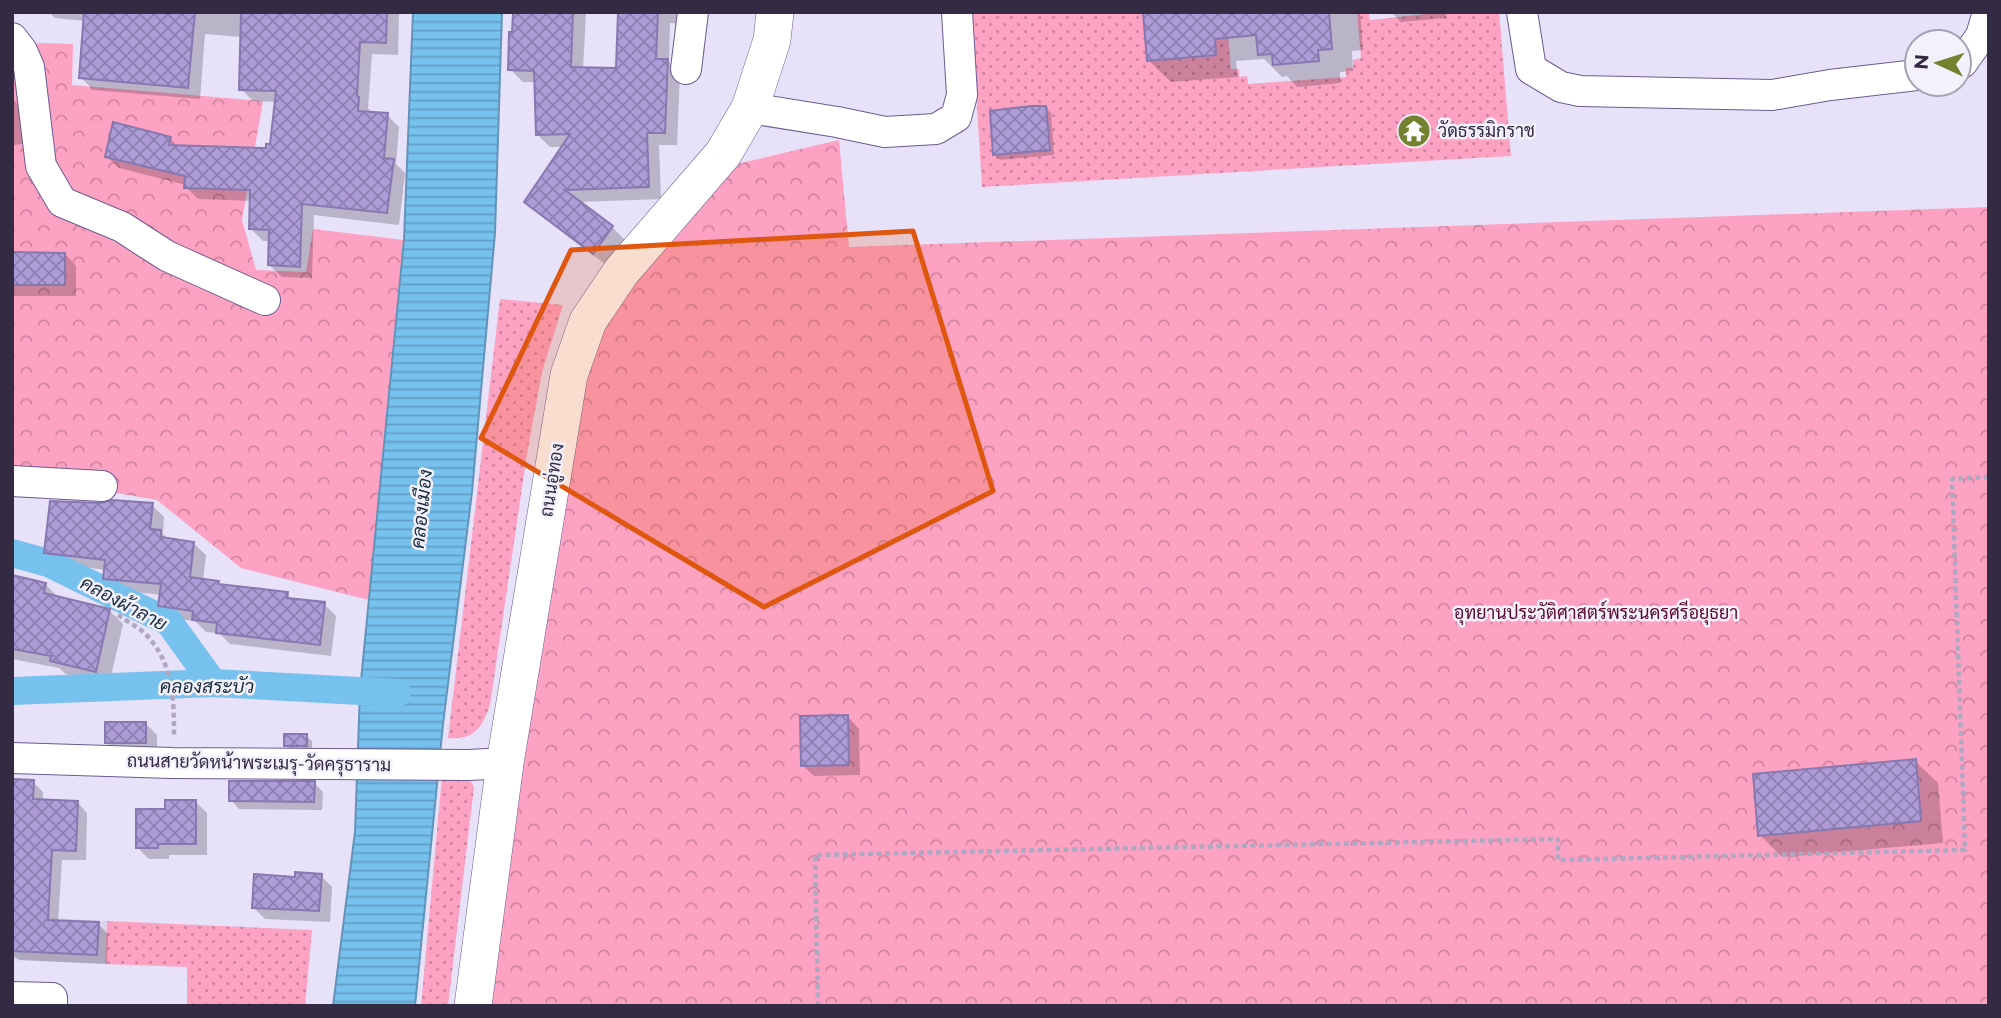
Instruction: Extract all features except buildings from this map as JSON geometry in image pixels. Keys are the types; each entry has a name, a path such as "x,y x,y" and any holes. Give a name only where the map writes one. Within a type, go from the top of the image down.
{"main road":[{"name":"ถนนอู่ทอง","path":"473,1006 505,763 569,375 588,321 621,272 723,154 750,108 772,40 775,12"}],"street":[{"path":"686,69 693,12"},
{"path":"750,108 885,132 936,130 956,117 962,95 957,12"},
{"path":"1522,12 1531,69 1560,87 1580,91 1772,95 1903,77"},
{"path":"1973,47 1981,36 1988,12"},
{"path":"12,38 29,67 41,166 62,202 122,228 167,256 265,300"},
{"path":"12,481 102,486"},
{"name":"ถนนสายวัดหน้าพระเมรุ-วัดครุธาราม","path":"12,758 172,763 505,763"},
{"path":"12,997 52,998 52,1006"}],"path":[{"path":"818,1006 815,855 1558,839 1558,860 1965,850 1952,479 1989,477"},
{"path":"118,615 142,631 163,657 174,692 174,735"}],"highlighted area":[{"path":"913,231 993,491 764,607 481,438 571,250"}],"shaded area":[{"path":"12,916 107,921 105,964 12,960"}],"green space":[{"path":"971,12 1226,12 1231,69 1239,69 1239,77 1247,76 1248,84 1346,77 1346,68 1353,68 1353,60 1361,58 1357,12 1369,12 1370,20 1445,12 1499,12 1511,156 982,187"},
{"path":"40,43 73,44 72,85 263,101 242,220 256,270 306,272 313,229 404,240 369,600 241,568 157,500 99,490 12,495 12,52"},
{"name":"อุทยานประวัติศาสตร์พระนครศรีอยุธยา","path":"839,140 849,247 1989,207 1989,1006 487,1006 576,395 613,312 666,240 737,164"},
{"path":"500,299 563,305 542,372 527,454 490,705 484,720 471,734 448,738"},
{"path":"442,776 469,778 474,787 448,1006 421,1006"},
{"path":"107,921 312,930 305,1006 187,1006 187,967 105,964"}],"water":[{"name":"คลองเมือง","path":"413,12 502,12 495,233 472,492 443,724 415,1006 333,1006 355,832 360,691 404,240"}],"waterway":[{"name":"คลองผ้าลาย","path":"12,553 48,563 169,622 213,683"},
{"name":"คลองสระบัว","path":"12,691 213,683 397,693"}],"place":[{"name":"วัดธรรมิกราช","path":"1414,131"}]}
